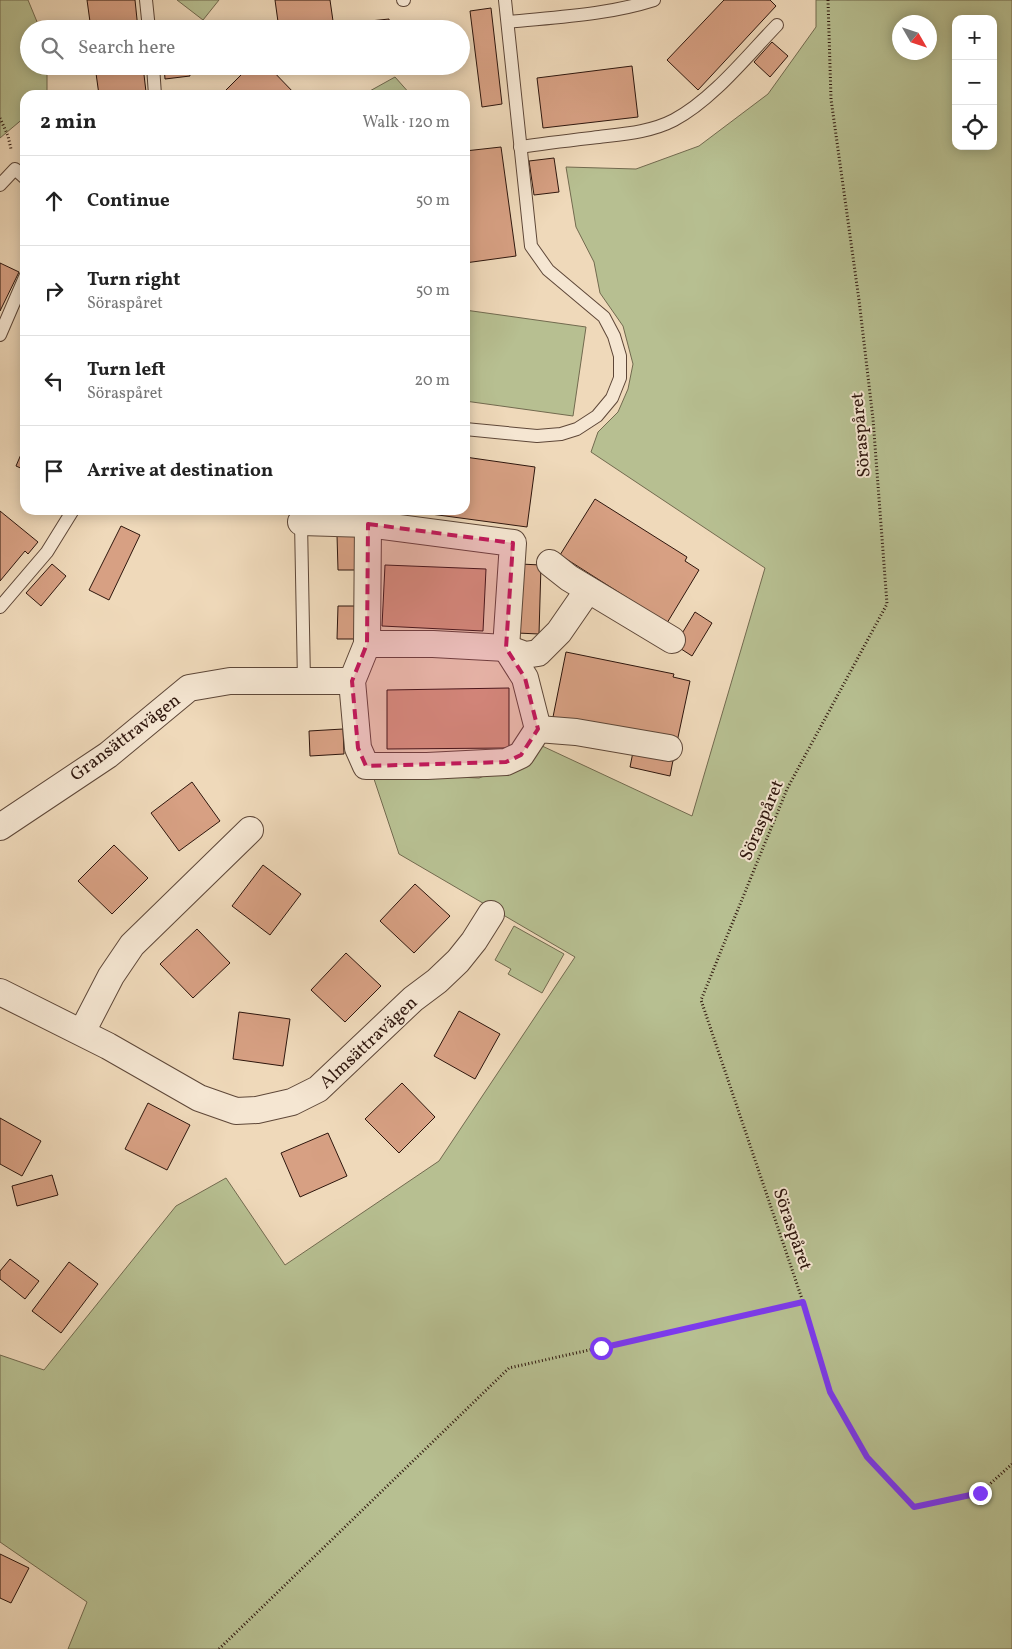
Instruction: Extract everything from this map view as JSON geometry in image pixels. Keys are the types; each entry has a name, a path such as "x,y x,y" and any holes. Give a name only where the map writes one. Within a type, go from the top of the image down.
{"street":[{"path":"301,522 368,524 513,544 506,648 524,678 538,729 522,755 506,762 427,766 366,766 358,748 352,680 367,644 368,524"},
{"path":"550,563 588,590 672,640"},
{"path":"367,644 433,644 506,648 524,655 538,653 559,632 588,590"},
{"name":"Gransättravägen","path":"0,827 108,755 189,688 230,682 352,680"},
{"path":"538,729 576,732 668,748"},
{"path":"82,1032 111,976 132,945 250,830"},
{"name":"Almsättravägen","path":"0,992 82,1032 199,1098 236,1111 258,1110 292,1102 318,1089 413,999 451,968 474,941 491,914"}],"lane":[{"path":"146,0 148,20"},
{"path":"470,429 537,436 561,434 576,429 597,416 612,398 620,378 620,356 614,336 604,317 548,270 531,246 505,0"},
{"path":"508,22 603,12 654,0"},
{"path":"520,147 628,133 655,128 674,120 696,106 733,72 777,25"},
{"path":"153,75 154,90"},
{"path":"0,185 20,174"},
{"path":"0,335 20,289"},
{"path":"0,607 47,552 70,515"},
{"path":"301,522 304,682"}],"path":[{"name":"Söraspåret","path":"828,0 831,99 872,410 887,604 788,789 701,1000 803,1302 830,1392 867,1457 914,1507 980,1493 1012,1464"},
{"path":"0,118 20,174"},
{"path":"219,1649 509,1368 803,1302"}],"highlighted area":[{"path":"368,524 513,543 506,648 525,678 538,729 521,755 506,762 366,766 358,748 352,681 367,644"}],"green space":[{"path":"0,0 28,0 36,20 20,20 20,75 47,75 47,90 20,90 20,121 0,138"},
{"path":"177,0 219,0 203,20"},
{"path":"816,0 1012,0 1012,1649 68,1649 87,1602 0,1542 0,1355 44,1370 176,1206 226,1178 285,1265 439,1161 575,957 399,854 372,773 479,778 518,763 540,745 692,816 765,568 591,452 598,432 618,412 628,389 633,364 623,326 600,293 594,262 576,227 566,167 636,169 699,146 768,94 816,27"},
{"path":"395,77 407,90 372,90"},
{"path":"470,311 586,327 573,416 470,402"},
{"path":"514,926 564,954 542,993 508,974 511,969 495,960"}],"building":[{"path":"87,0 135,0 137,20 90,20"},
{"path":"275,0 330,0 333,20 278,20"},
{"path":"724,0 770,0 776,6 698,90 667,60"},
{"path":"491,8 502,104 482,107 470,11"},
{"path":"772,42 788,56 770,77 754,62"},
{"path":"632,66 638,117 543,128 537,78"},
{"path":"96,75 144,75 146,90 98,90"},
{"path":"165,75 190,75 190,76 165,79"},
{"path":"241,75 277,75 291,90 226,90"},
{"path":"501,147 516,256 470,262 470,150"},
{"path":"554,158 559,192 534,195 529,161"},
{"path":"0,263 19,272 0,311"},
{"path":"20,457 20,468 16,466"},
{"path":"470,458 535,467 527,527 438,515 470,515"},
{"path":"595,499 687,557 685,561 699,570 667,623 560,555"},
{"path":"0,511 38,542 28,554 25,551 0,581"},
{"path":"121,526 140,535 109,600 89,590"},
{"path":"359,534 360,570 338,570 337,535"},
{"path":"52,564 66,576 41,606 26,593"},
{"path":"520,564 541,565 539,634 517,633"},
{"path":"385,565 486,569 483,631 382,626"},
{"path":"338,606 360,606 360,639 337,639"},
{"path":"695,612 712,623 692,656 675,645"},
{"path":"566,652 674,674 673,677 690,681 677,742 553,717"},
{"path":"509,688 509,748 387,749 387,690"},
{"path":"343,729 344,754 310,756 309,731"},
{"path":"634,747 674,755 670,776 630,767"},
{"path":"192,782 220,821 179,851 151,813"},
{"path":"114,845 148,878 112,914 78,881"},
{"path":"263,865 301,894 270,935 232,906"},
{"path":"415,884 450,916 414,953 380,921"},
{"path":"197,929 230,963 193,998 160,964"},
{"path":"346,953 381,986 345,1022 311,990"},
{"path":"459,1011 500,1034 475,1079 434,1056"},
{"path":"239,1012 290,1019 283,1066 233,1059"},
{"path":"402,1083 435,1117 399,1153 365,1119"},
{"path":"148,1103 190,1125 167,1170 125,1149"},
{"path":"0,1118 41,1141 22,1176 0,1164"},
{"path":"328,1133 347,1176 300,1197 281,1153"},
{"path":"52,1175 58,1195 17,1206 12,1186"},
{"path":"10,1259 39,1281 25,1299 0,1279 0,1271"},
{"path":"69,1262 98,1284 61,1333 32,1311"},
{"path":"0,1554 29,1568 11,1603 0,1598"}],"route":[{"path":"601,1348 803,1302 830,1392 867,1457 879,1470 914,1507 980,1493"}]}
